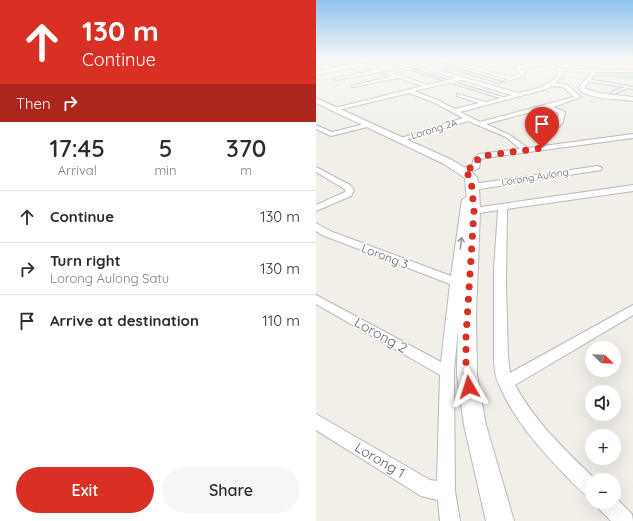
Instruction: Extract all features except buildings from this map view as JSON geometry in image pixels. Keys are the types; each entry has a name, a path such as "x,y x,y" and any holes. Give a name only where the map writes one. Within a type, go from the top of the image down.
{"street":[{"path":"353,86 361,84"},
{"path":"421,84 427,86"},
{"path":"334,109 435,84"},
{"path":"483,84 517,95"},
{"path":"488,86 493,84"},
{"path":"456,111 541,89 550,84"},
{"path":"553,84 565,86 576,94 588,92"},
{"path":"584,84 581,89 588,92 633,99"},
{"path":"409,91 456,111 468,119 508,136 526,150"},
{"path":"479,124 575,99 578,96 576,94"},
{"path":"459,95 484,103"},
{"path":"316,100 464,170 471,178 474,211 466,337 466,375 475,425 500,521"},
{"path":"547,106 562,112 560,122 554,128"},
{"name":"Lorong 2A","path":"400,140 468,119"},
{"path":"316,127 332,134 369,126"},
{"path":"464,170 476,166 478,158 482,156 633,136"},
{"name":"Lorong Aulong","path":"473,191 598,168"},
{"path":"316,169 350,190 348,194 316,208"},
{"path":"474,211 633,188"},
{"path":"450,521 446,491 447,372 464,209 466,200 473,191"},
{"path":"503,207 500,243 500,323 502,371 506,383 517,404 562,460 585,482"},
{"name":"Lorong 3","path":"316,226 326,233 456,282"},
{"name":"Lorong 2","path":"316,298 447,372"},
{"path":"506,383 633,309"},
{"name":"Lorong 1","path":"316,421 428,489 446,491"},
{"path":"613,509 625,521"}],"lane":[{"path":"461,84 504,98"},
{"path":"612,84 633,88"},
{"path":"613,93 628,87"}],"route":[{"path":"469,387 466,375 466,337 474,211 471,178 464,170 476,166 478,163 478,158 482,156 542,148"}]}
